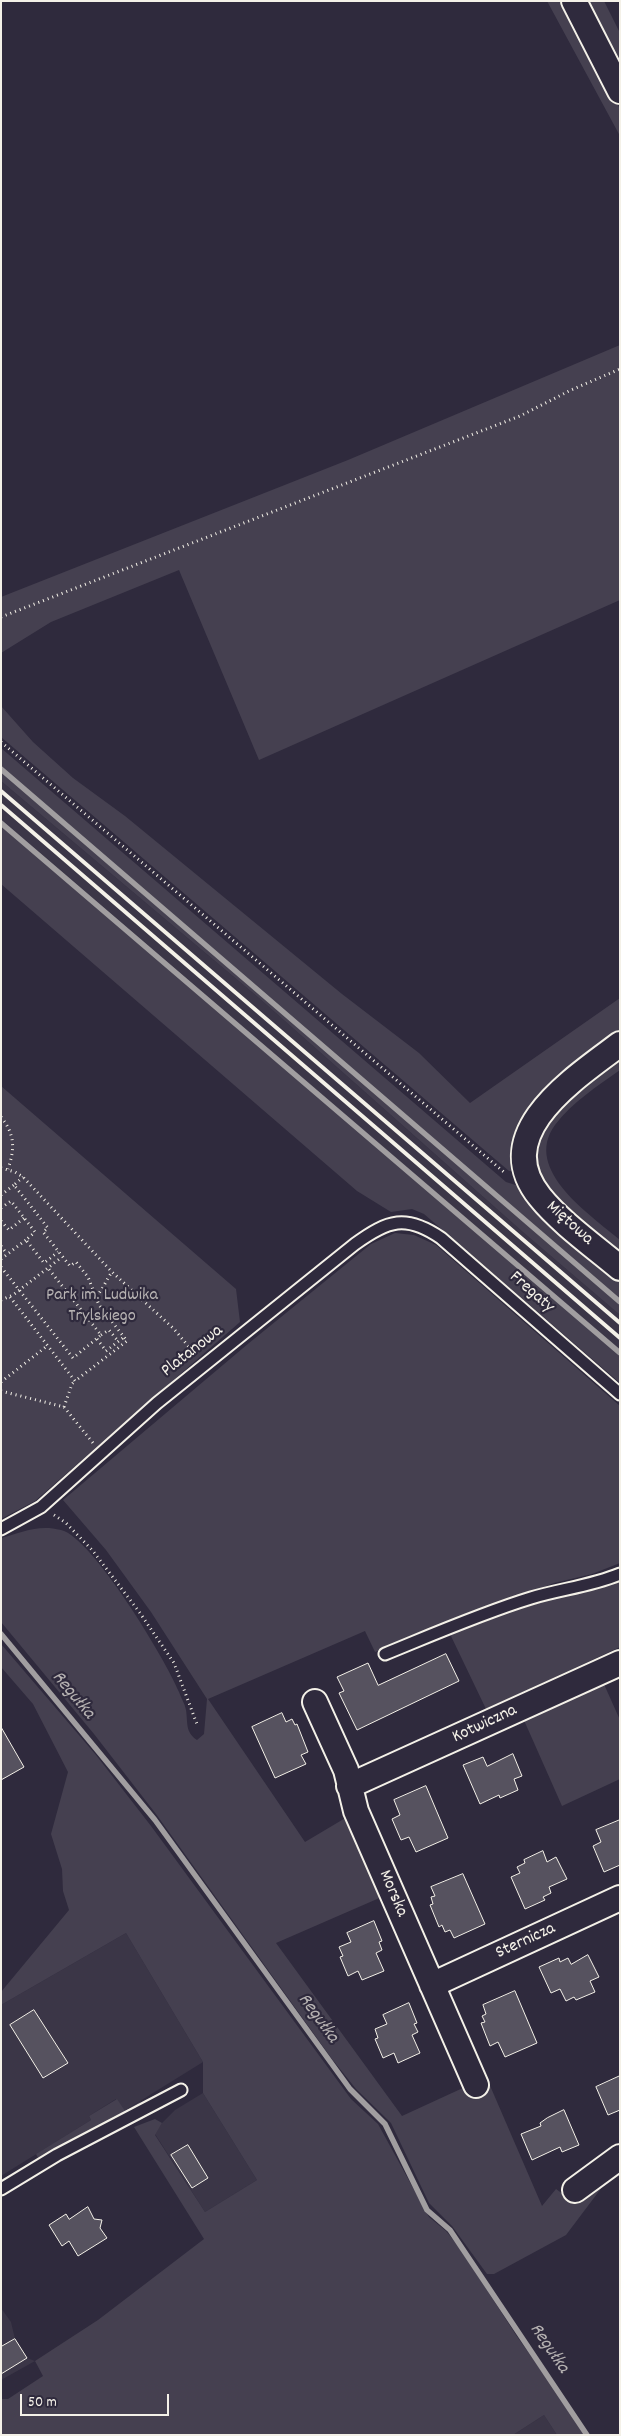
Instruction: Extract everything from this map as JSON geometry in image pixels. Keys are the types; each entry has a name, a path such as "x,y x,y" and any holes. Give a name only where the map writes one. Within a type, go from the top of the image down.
{"street":[{"path":"574,1 620,91"},
{"path":"528,1176 525,1158 526,1143 532,1125 538,1115 563,1088 620,1044"},
{"name":"Miętowa","path":"528,1176 548,1206 620,1268"},
{"name":"Kotwiczna","path":"349,1786 620,1663"},
{"name":"Morska","path":"315,1702 346,1770 356,1811 476,2085"},
{"name":"Sternicza","path":"432,1985 620,1898"},
{"path":"575,2190 620,2157"}],"lane":[{"name":"Platanowa","path":"1,1528 41,1506 157,1403 371,1233 395,1222 415,1224"},
{"name":"Fregaty","path":"415,1224 441,1238 620,1394"},
{"path":"385,1654 515,1603 547,1593 600,1582 620,1574"},
{"path":"1,2189 57,2155 181,2090"}],"path":[{"path":"1,617 520,416 571,390 620,369"},
{"path":"1,742 506,1173 528,1176"},
{"path":"1,1117 12,1133 12,1157 8,1169"},
{"path":"1,1168 8,1169 23,1177 112,1272 174,1329 204,1366"},
{"path":"1,1195 23,1177"},
{"path":"14,1185 48,1228 42,1232 62,1257 70,1266 76,1262 88,1277 99,1305 127,1341 72,1384 64,1407"},
{"path":"1,1208 11,1201 35,1232 1,1259"},
{"path":"1,1221 8,1230 24,1218"},
{"path":"26,1240 44,1263 58,1252"},
{"path":"1,1246 8,1254"},
{"path":"1,1300 10,1297 20,1290 62,1257"},
{"path":"1,1267 73,1358 109,1330 118,1341"},
{"path":"48,1268 101,1335"},
{"path":"96,1296 102,1291 105,1282 112,1272"},
{"path":"10,1297 75,1382"},
{"path":"96,1339 106,1351 124,1337"},
{"path":"1,1382 47,1346"},
{"path":"1,1391 64,1407 101,1453"},
{"path":"41,1506 66,1523 93,1551 140,1613 174,1663 198,1727"}],"shaded area":[{"path":"1,781 259,998 524,1233 620,1315 620,1351 1,819"},
{"path":"126,1933 203,2062 124,2111 116,2099 89,2116 91,2120 1,2176 1,2005"},
{"path":"203,2093 257,2180 205,2212 155,2134 162,2123 175,2110"},
{"path":"1,2308 11,2322 15,2339 27,2358 35,2361 1,2380"},
{"path":"544,2415 557,2435 513,2435"}],"green space":[{"path":"547,1 564,1 620,109 620,136"},
{"path":"582,1 604,1 620,33 620,75"},
{"path":"620,345 620,600 259,760 179,570 51,622 1,653 1,597 348,460"},
{"path":"1,706 33,742 73,778 125,816 342,994 419,1053 470,1103 620,998 620,1035 551,1087 515,1171 509,1171 1,737"},
{"path":"1,748 506,1182 522,1187 558,1230 620,1282 620,1315 524,1233 259,998 1,781"},
{"path":"1,819 620,1351 620,1383 424,1214 412,1209 391,1212 357,1191 1,884"},
{"path":"620,1055 620,1070 569,1109 555,1125 547,1142 547,1158 553,1175 564,1190 593,1218 620,1240 620,1257 561,1207 544,1182 537,1161 538,1142 545,1125 556,1109 587,1080"},
{"name":"Park im. Ludwika Trylskiego","path":"1,1086 236,1289 240,1322 35,1501 1,1519"},
{"path":"395,1233 414,1235 436,1245 620,1406 620,1563 592,1574 554,1583 375,1652 365,1631 208,1699 305,1842 347,1817 384,1896 276,1943 402,2116 465,2087 488,2081 542,2206 556,2189 574,2202 613,2169 615,2170 566,2235 494,2274 487,2274 452,2226 429,2203 391,2123 356,2089 332,2059 156,1814 94,1734 1,1622 1,1538 38,1528 61,1530 74,1538 91,1554 109,1576 144,1629 171,1676 185,1706 190,1734 197,1740 204,1734 207,1699 151,1612 106,1550 63,1500 249,1343 371,1244"},
{"path":"620,1580 620,1647 486,1709 450,1634 547,1600"},
{"path":"1,1644 96,1755 151,1826 351,2099 378,2124 429,2217 446,2231 459,2247 516,2335 587,2435 557,2435 544,2415 513,2435 1,2435 1,2399 8,2399 43,2376 35,2361 98,2320 204,2239 134,2127 155,2119 162,2123 155,2135 205,2212 257,2180 203,2093 203,2062 126,1933 1,2005 1,1992 69,1910 63,1891 62,1869 51,1834 68,1772 33,1704 1,1667"},
{"path":"603,1682 620,1720 620,1779 562,1806 523,1718"},
{"path":"117,2099 125,2111 141,2101 135,2109 38,2158 36,2154 91,2120 89,2116"}],"building":[{"path":"446,1654 459,1681 357,1730 339,1693 344,1691 337,1677 368,1663 378,1685"},
{"path":"282,1713 286,1722 292,1719 295,1725 297,1724 308,1752 301,1755 306,1764 275,1778 252,1727"},
{"path":"1,1727 24,1767 1,1780"},
{"path":"513,1754 522,1776 514,1779 518,1790 500,1798 499,1795 480,1804 463,1765 483,1757 487,1766"},
{"path":"426,1786 448,1838 416,1852 409,1837 401,1840 392,1819 400,1815 394,1800"},
{"path":"620,1820 620,1865 604,1872 593,1846 601,1842 596,1830"},
{"path":"543,1851 547,1862 556,1857 567,1879 549,1887 551,1893 543,1897 545,1900 525,1909 511,1877 520,1873 517,1867 525,1863 524,1860"},
{"path":"463,1874 485,1924 454,1938 450,1930 445,1932 442,1925 439,1927 430,1905 433,1904 431,1897 435,1896 431,1887"},
{"path":"374,1921 382,1941 379,1942 382,1950 376,1953 384,1971 362,1980 358,1971 348,1976 340,1957 343,1956 339,1947 351,1942 347,1933"},
{"path":"588,1955 599,1977 590,1981 595,1992 576,2000 574,1997 566,2001 560,1989 551,1993 539,1967 559,1958 560,1962 568,1958 571,1964"},
{"path":"515,1991 537,2043 505,2057 498,2042 490,2046 481,2023 485,2022 482,2016 486,2014 483,2005"},
{"path":"409,2003 417,2023 414,2024 418,2032 412,2035 420,2053 398,2063 394,2053 383,2058 375,2039 378,2038 375,2029 387,2024 383,2015"},
{"path":"34,2010 68,2063 43,2078 10,2025"},
{"path":"620,2076 620,2110 608,2115 596,2087"},
{"path":"564,2110 579,2145 562,2152 560,2147 532,2160 521,2134 541,2126 540,2123 547,2118"},
{"path":"188,2145 208,2178 192,2188 171,2155"},
{"path":"88,2207 94,2219 102,2220 100,2228 107,2238 78,2256 69,2241 62,2246 49,2225 66,2214 69,2219"},
{"path":"15,2339 27,2358 1,2374 1,2347"}],"waterway":[{"path":"1,769 620,1302"},
{"path":"1,823 620,1353"},
{"name":"Regułka","path":"1,1634 155,1820 350,2089 385,2124 427,2210 450,2230 587,2435"}],"railway":[{"path":"1,791 620,1323"},
{"path":"1,805 620,1338"}]}
